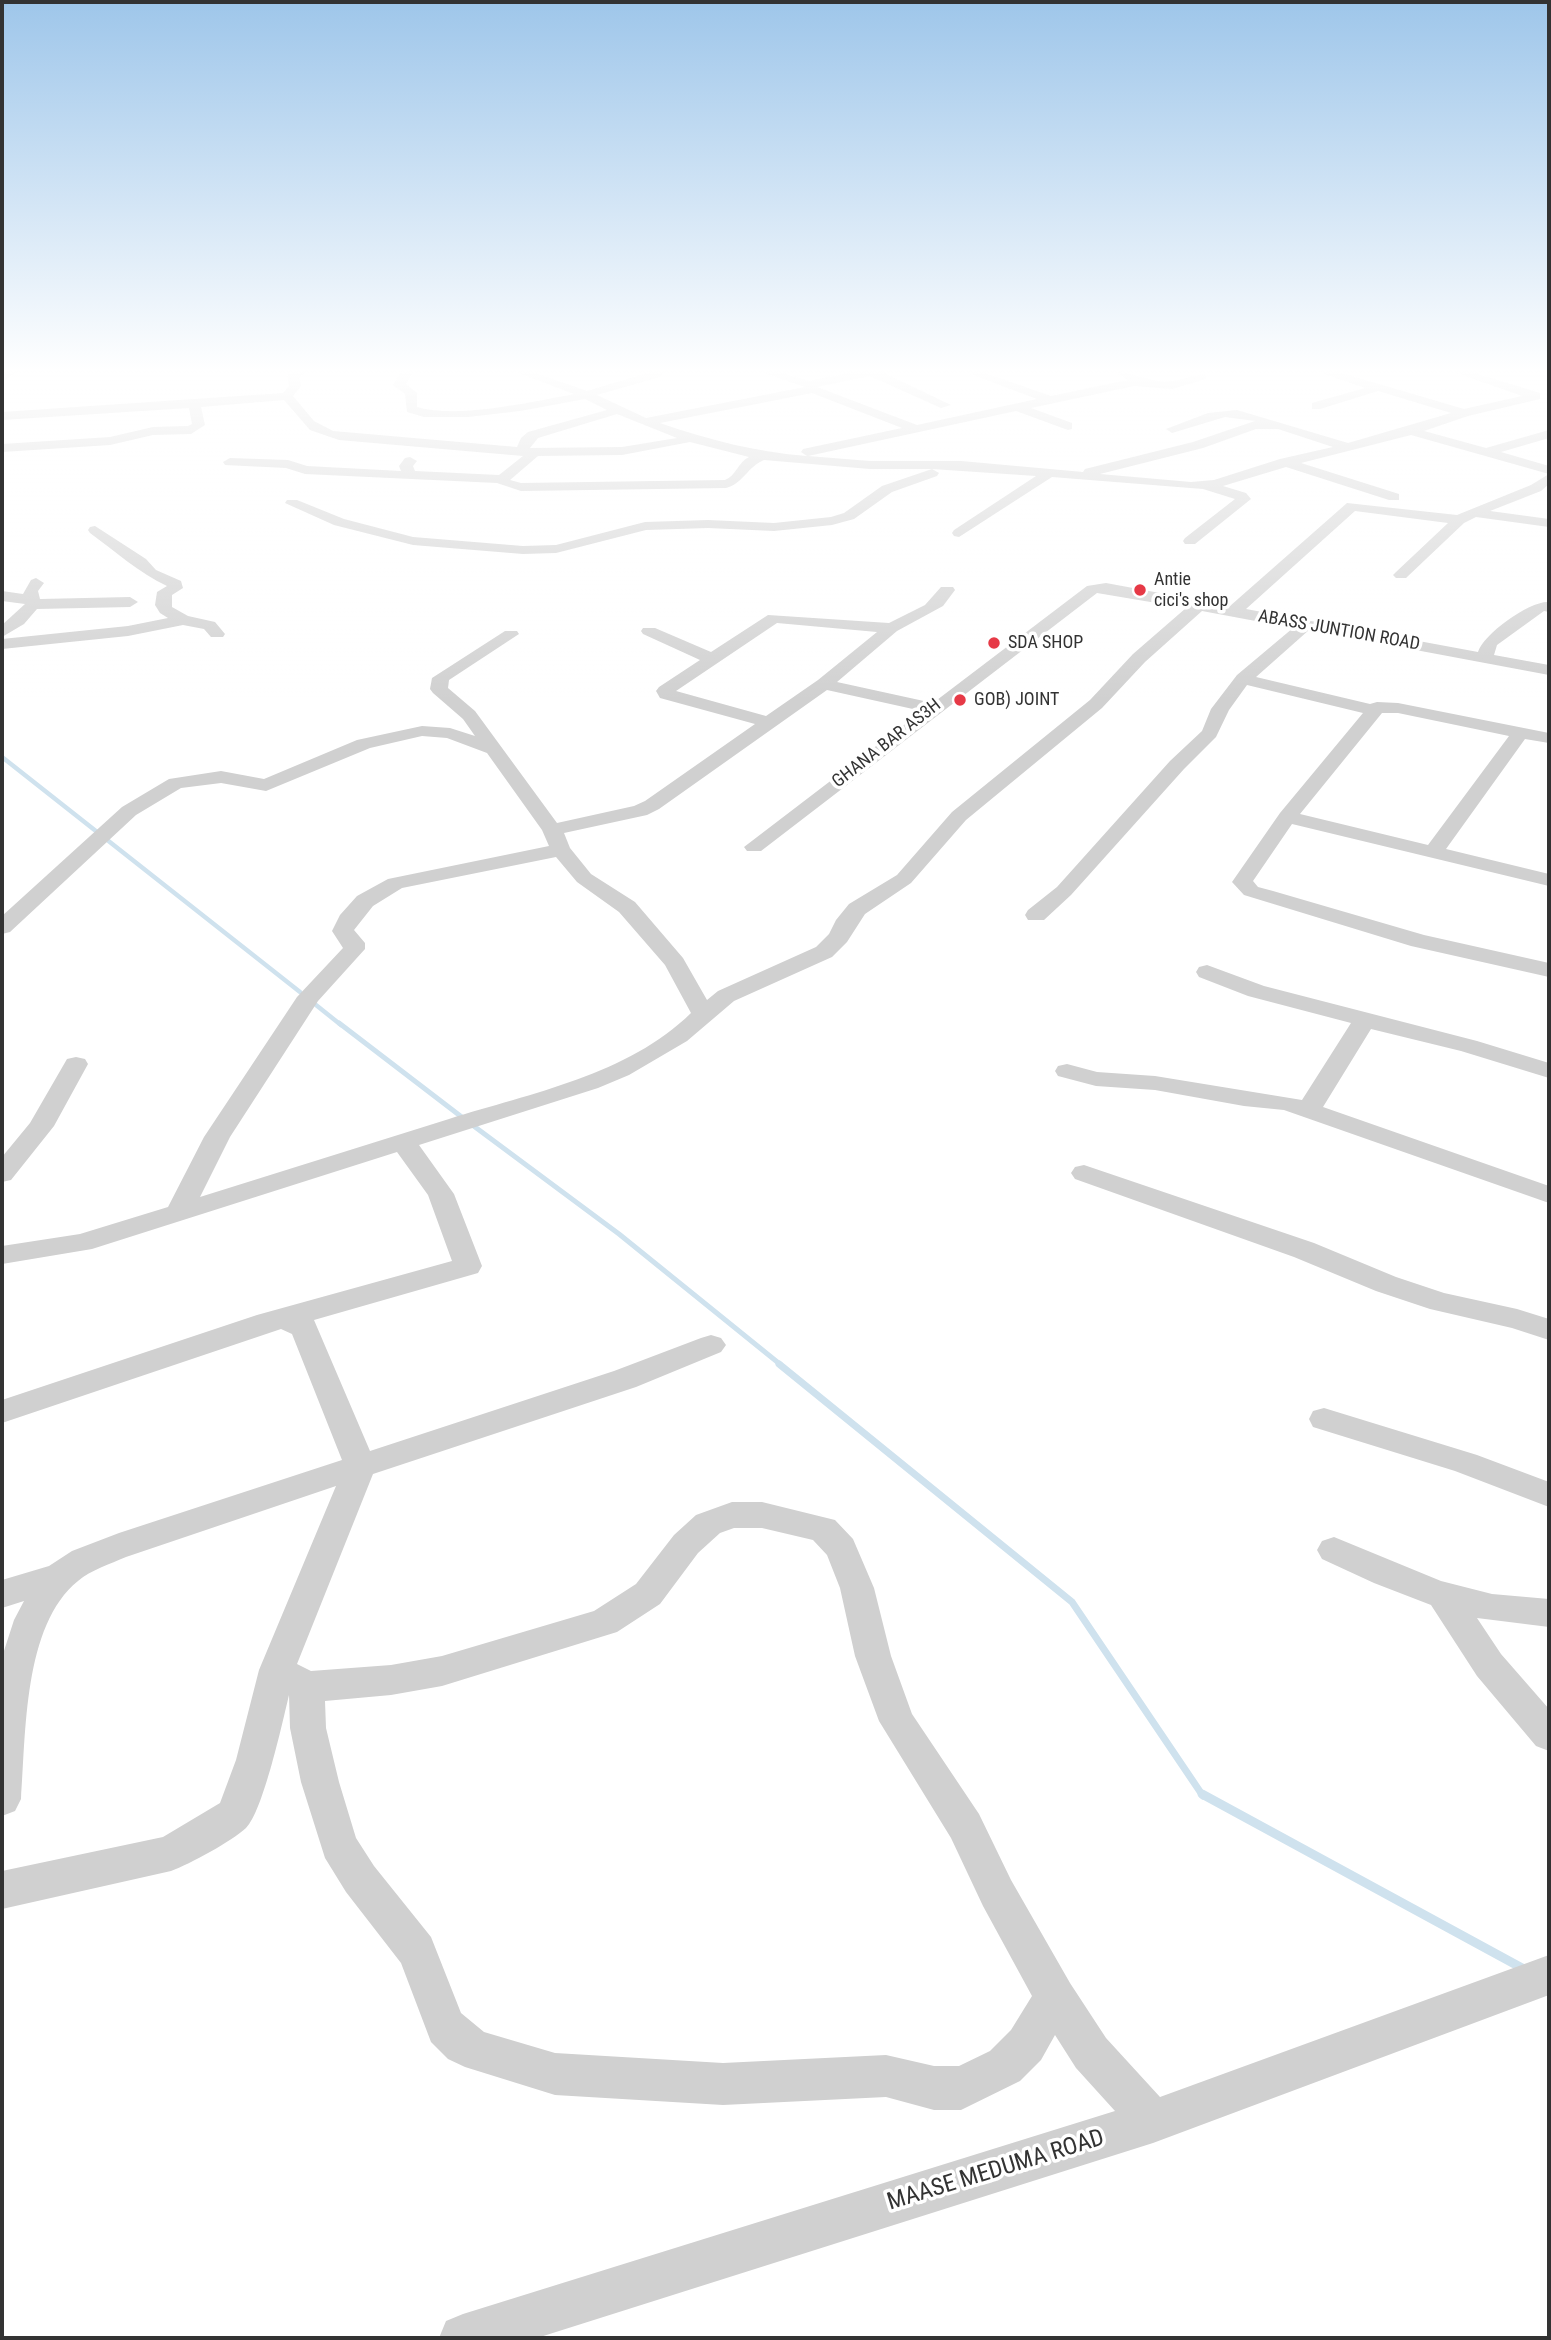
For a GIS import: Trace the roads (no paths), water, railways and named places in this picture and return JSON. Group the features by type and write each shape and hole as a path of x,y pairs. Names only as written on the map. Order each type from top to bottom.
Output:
{"street":[{"path":"505,481 522,486 726,484 734,481"},
{"path":"292,503 339,522 413,541 523,550 556,549 645,526 708,524 774,527 832,521 849,516 864,507 871,498 903,481"},
{"path":"959,533 1037,481"},
{"path":"1142,481 1206,486 1232,492 1244,499 1191,541"},
{"path":"1206,486 1222,481"},
{"path":"1343,481 1466,516"},
{"path":"1401,575 1466,516 1536,488 1545,481"},
{"path":"1233,612 1352,506 1549,523"},
{"path":"94,530 141,562 151,573 176,584 175,588 165,592 163,606 166,610 183,620 209,625 217,634"},
{"path":"33,602 30,591 36,583"},
{"name":"ABASS JUNTION ROAD","path":"1088,590 1106,588 1200,604 1549,670"},
{"path":"179,1212 217,1137 309,997 354,949 354,943 343,930 365,901 395,883 556,840 652,805 824,684 891,628 929,608 944,596 947,590"},
{"name":"GHANA BAR AS3H","path":"754,847 1088,590"},
{"path":"2,597 33,602 130,601"},
{"path":"2,632 18,621 33,602"},
{"path":"2,1255 82,1243 589,1083 622,1070 666,1045 726,996 824,952 839,937 847,920 858,909 904,879 959,816 1096,704 1139,658 1200,604"},
{"path":"1485,657 1489,643 1547,604"},
{"path":"770,723 666,694 665,691 710,658 774,618 891,628"},
{"path":"2,645 128,631 183,620"},
{"path":"1036,915 1064,891 1168,775 1210,733 1220,709 1243,678 1305,625"},
{"path":"649,631 710,658"},
{"path":"511,634 441,678 439,689 469,715 584,878 627,907 676,963 703,1014"},
{"path":"1243,678 1372,710"},
{"path":"824,684 933,708"},
{"path":"1549,738 1391,707 1377,707 1287,817 1242,882 1251,891 1419,941 1549,970"},
{"path":"2,927 129,811 176,783 221,777 266,785 364,744 422,731 450,733 490,748"},
{"path":"1433,852 1521,732"},
{"path":"1287,817 1549,880"},
{"path":"1207,972 1256,991 1469,1046 1549,1071"},
{"path":"1308,1110 1365,1020"},
{"path":"2,1174 41,1126 76,1064"},
{"path":"1067,1071 1096,1079 1155,1083 1287,1103 1549,1195"},
{"path":"2,1412 267,1322 468,1266 441,1194 403,1142"},
{"path":"1084,1173 1291,1245 1440,1302 1517,1319 1549,1330"},
{"path":"2,1890 171,1853 234,1815 255,1760 292,1679 360,1466 304,1326 283,1319"},
{"path":"2,1799 16,1660 38,1602 64,1571 106,1551 625,1379 711,1345"},
{"path":"1324,1419 1466,1463 1549,1494"},
{"path":"292,1679 391,1681 442,1671 605,1622 648,1594 686,1544 708,1524 732,1514 762,1515 822,1529 841,1548 857,1588 873,1656 897,1721 965,1826 997,1893 1055,1997 1091,2053 1153,2122"},
{"path":"1334,1550 1404,1583 1469,1604 1518,1612 1549,1613"},
{"path":"2,1594 60,1576"},
{"path":"1443,1596 1489,1665 1549,1735"},
{"path":"292,1679 339,1845 360,1879 417,1951 446,2027 463,2044 480,2052 555,2074 723,2084 886,2076 934,2088 961,2088 1005,2066 1026,2045 1055,1997"},
{"name":"MAASE MEDUMA ROAD","path":"463,2338 1153,2122 1536,1980"}],"waterway":[{"path":"2,757 300,992"},
{"path":"316,1005 341,1025"},
{"path":"339,1023 463,1118"},
{"path":"471,1124 619,1234 781,1365"},
{"path":"779,1364 1072,1602 1203,1796"},
{"path":"1202,1794 1522,1968"}],"place":[{"name":"Antie cici's shop","path":"1140,590"},
{"name":"SDA SHOP","path":"994,643"},
{"name":"GOB) JOINT","path":"960,700"}]}
